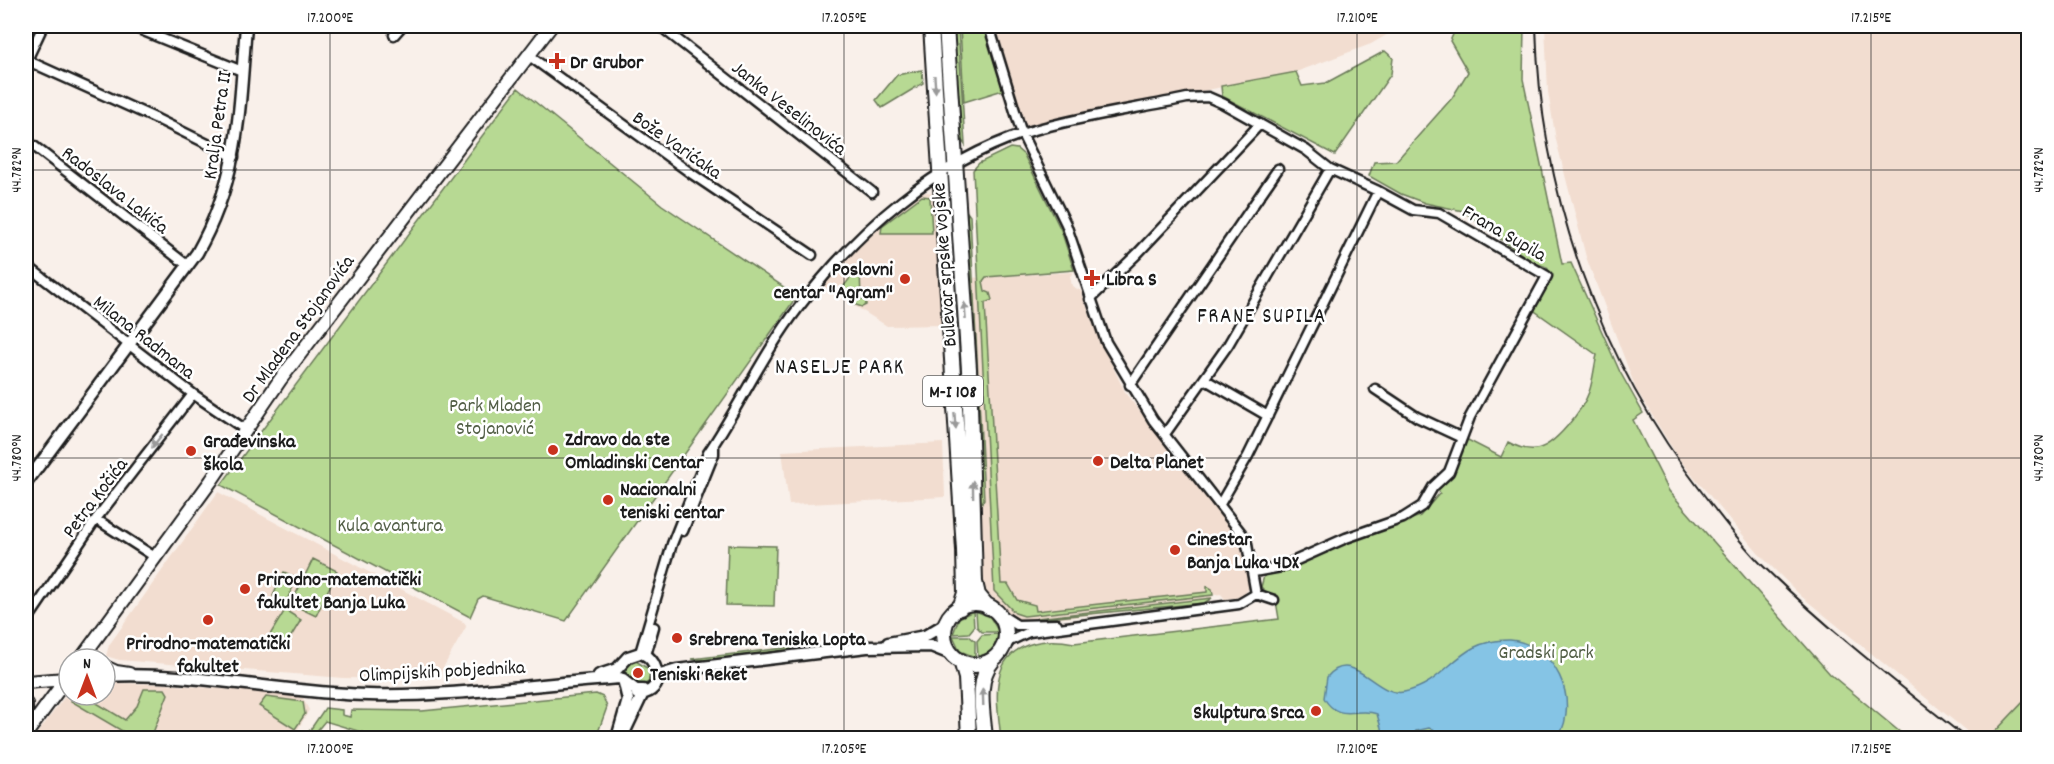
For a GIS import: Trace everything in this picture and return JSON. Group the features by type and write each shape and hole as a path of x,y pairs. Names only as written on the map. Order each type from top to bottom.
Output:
{"main road":[{"name":"Dr Mladena Stojanovića","path":"90,647 280,380 551,26"},
{"name":"Bulevar srpske vojske","path":"931,26 964,550 965,593 960,608"},
{"name":"Bulevar srpske vojske","path":"946,26 971,401 975,582 978,595 993,610 1006,632 996,656 986,667 982,681 985,738"},
{"path":"969,738 966,678 945,637 947,623 960,608 973,604 993,610"},
{"path":"94,642 95,647"},
{"path":"956,658 977,665 996,656"},
{"path":"117,672 129,674"},
{"path":"26,682 57,679"},
{"path":"26,733 57,692"},
{"path":"26,704 26,733"}],"street":[{"path":"43,26 26,61 157,119 234,157"},
{"path":"131,26 242,71"},
{"name":"Kralja Petra II","path":"26,483 197,253 216,218 234,157 246,26"},
{"path":"394,35 402,26"},
{"name":"Janka Veselinovića","path":"660,26 872,192"},
{"path":"989,26 1022,134 1066,224 1106,342 1130,385 1246,539 1254,572 1256,594"},
{"name":"Bože Varićaka","path":"528,55 673,161 812,255"},
{"name":"Frana Supila","path":"639,655 674,556 714,454 714,447 726,421 786,326 831,269 895,204 956,165 1022,134 1058,124 1187,98 1208,97 1306,150 1330,169 1413,210 1439,213 1546,276 1493,371 1460,437 1449,472 1432,487 1422,506 1413,513 1346,538 1281,567 1254,572"},
{"path":"1090,299 1137,254 1260,124"},
{"name":"Radoslava Lakića","path":"26,140 186,265"},
{"path":"1130,385 1278,169"},
{"path":"1165,434 1228,345 1330,169"},
{"path":"1220,504 1268,416 1378,191"},
{"name":"Milana Radmana","path":"26,265 193,394 246,430"},
{"path":"1204,379 1268,416"},
{"path":"1375,390 1417,417 1460,437"},
{"name":"Petra Kočića","path":"26,622 96,519 193,394"},
{"path":"96,519 155,557"},
{"path":"996,656 1010,641 1022,633 1075,624 1239,604 1256,594 1274,600"},
{"path":"993,610 1017,625 1075,624"},
{"path":"639,655 656,671 710,666 867,647 925,636 947,623"},
{"path":"867,647 931,646 956,658"},
{"path":"639,655 656,671"},
{"path":"618,738 625,698 622,677 628,657 639,655"},
{"path":"618,738 642,692 653,688 656,671"},
{"name":"Olimpijskih pobjednika","path":"117,675 129,674 370,695 456,692 567,682 608,673 622,677"},
{"path":"622,677 642,692"}],"shaded area":[{"path":"992,26 1402,26 1371,44 1296,72 1024,127"},
{"path":"1545,26 2028,26 2028,697 1989,738 1975,738 1801,596 1758,553 1679,459 1636,389 1586,257 1556,140 1548,92"},
{"path":"928,192 937,196 945,325 887,326 821,285 856,245 889,214 919,193"},
{"path":"1074,272 1070,276 1072,286 1081,291 1097,334 1126,394 1238,535 1248,566 1250,586 1243,597 1225,599 1221,594 1213,595 1209,602 1020,622 1009,615 987,592 983,580 969,278"},
{"path":"943,443 945,497 789,505 782,451"},
{"name":"Prirodno-matematički fakultet Banja Luka","path":"218,492 465,623 466,627 439,675 394,679 343,678 119,660 117,659 117,647 108,647"},
{"path":"117,683 164,684 288,695 303,698 309,710 293,738 34,738 57,707 117,707"}],"green space":[{"path":"953,26 958,26 965,145 959,136"},
{"path":"960,26 985,26 1003,90 964,102"},
{"name":"Gradski park","path":"1457,26 1524,26 1523,79 1562,264 1571,263 1620,372 1643,413 1633,420 1669,491 1830,674 1907,738 1001,738 997,700 999,678 1003,666 1018,650 1039,642 1074,643 1279,619 1275,595 1266,592 1261,587 1264,576 1286,570 1328,549 1420,516 1440,493 1436,487 1464,438 1501,457 1508,442 1528,449 1543,447 1559,435 1581,408 1590,388 1597,355 1532,309 1552,278 1547,267 1532,262 1463,211 1425,203 1401,194 1369,176 1374,162 1396,161 1452,98 1468,72 1450,41"},
{"path":"1385,51 1393,58 1391,74 1335,155 1222,96 1221,86 1296,72 1302,86 1326,83"},
{"path":"922,70 923,83 882,108 876,100 897,75"},
{"name":"Park Mladen Stojanović","path":"518,88 662,205 797,296 566,621 483,596 478,599 470,617 221,485"},
{"path":"1010,148 1017,149 1024,155 1061,230 1074,270 986,277 983,281 985,291 990,293 992,300 985,303 1001,584 1008,584 1017,600 1035,605 1036,611 1207,592 1207,586 1212,589 1213,595 1024,616 1015,613 994,591 973,170 979,163"},
{"path":"922,196 930,197 932,233 881,233 882,226"},
{"path":"967,212 970,216 984,499 980,506"},
{"path":"949,213 952,213 958,336 964,378 966,499"},
{"path":"857,269 860,269 861,299 866,300 866,305 862,307 853,304 854,301 840,291"},
{"path":"728,545 776,546 774,606 726,605"},
{"path":"313,559 337,571 316,616 291,604"},
{"path":"284,572 297,578 286,602 273,596"},
{"path":"1212,598 1204,603 1036,619 1037,618"},
{"path":"285,610 301,620 284,648 268,638"},
{"path":"973,611 974,627 969,633 953,634 959,618"},
{"path":"976,611 990,617 999,632 982,632 977,627"},
{"path":"999,634 992,651 978,657 977,641 982,635"},
{"path":"953,636 969,636 975,641 975,657 960,651"},
{"path":"793,647 791,651 710,661 692,659"},
{"path":"636,661 653,672 651,680 645,684 637,684 625,674 627,666"},
{"path":"144,689 165,689 168,694 151,738 134,738 81,707 103,707 125,720 137,706"},
{"path":"596,694 603,697 607,707 596,738 381,738 325,721 311,738 306,736 325,708 342,710 342,715 350,717 351,710 422,711"},
{"path":"266,697 303,702 305,714 295,729 259,706"},
{"path":"2028,697 2028,726 2019,738 1989,738"}],"water":[{"path":"1510,640 1526,644 1540,652 1551,662 1560,676 1567,707 1558,738 1450,738 1429,728 1416,731 1409,738 1384,738 1377,714 1342,712 1330,706 1324,698 1327,677 1337,669 1346,667 1355,670 1384,688 1394,692 1404,692 1433,680 1464,653 1476,646"}],"railway":[{"path":"1536,26 1540,89 1549,152 1563,214 1582,274 1606,333 1634,389 1667,443 1704,495 1762,565 1836,632 1966,738"}],"place":[{"name":"Dr Grubor","path":"557,61"},
{"name":"Libra S","path":"1092,278"},
{"name":"Poslovni centar \"Agram\"","path":"905,279"},
{"name":"Zdravo da ste Omladinski Centar","path":"553,450"},
{"name":"Građevinska škola","path":"191,451"},
{"name":"Delta Planet","path":"1098,461"},
{"name":"Nacionalni teniski centar","path":"608,500"},
{"name":"CineStar Banja Luka 4DX","path":"1175,550"},
{"name":"Prirodno-matematički fakultet Banja Luka","path":"245,589"},
{"name":"Prirodno-matematički fakultet","path":"208,620"},
{"name":"Srebrena Teniska Lopta","path":"677,638"},
{"name":"Teniski Reket","path":"638,673"},
{"name":"Skulptura Srca","path":"1316,711"}],"district":[{"name":"FRANE SUPILA","path":"1262,315"},
{"name":"NASELJE PARK","path":"840,366"}],"park label":[{"name":"Kula avantura","path":"390,524"}]}
